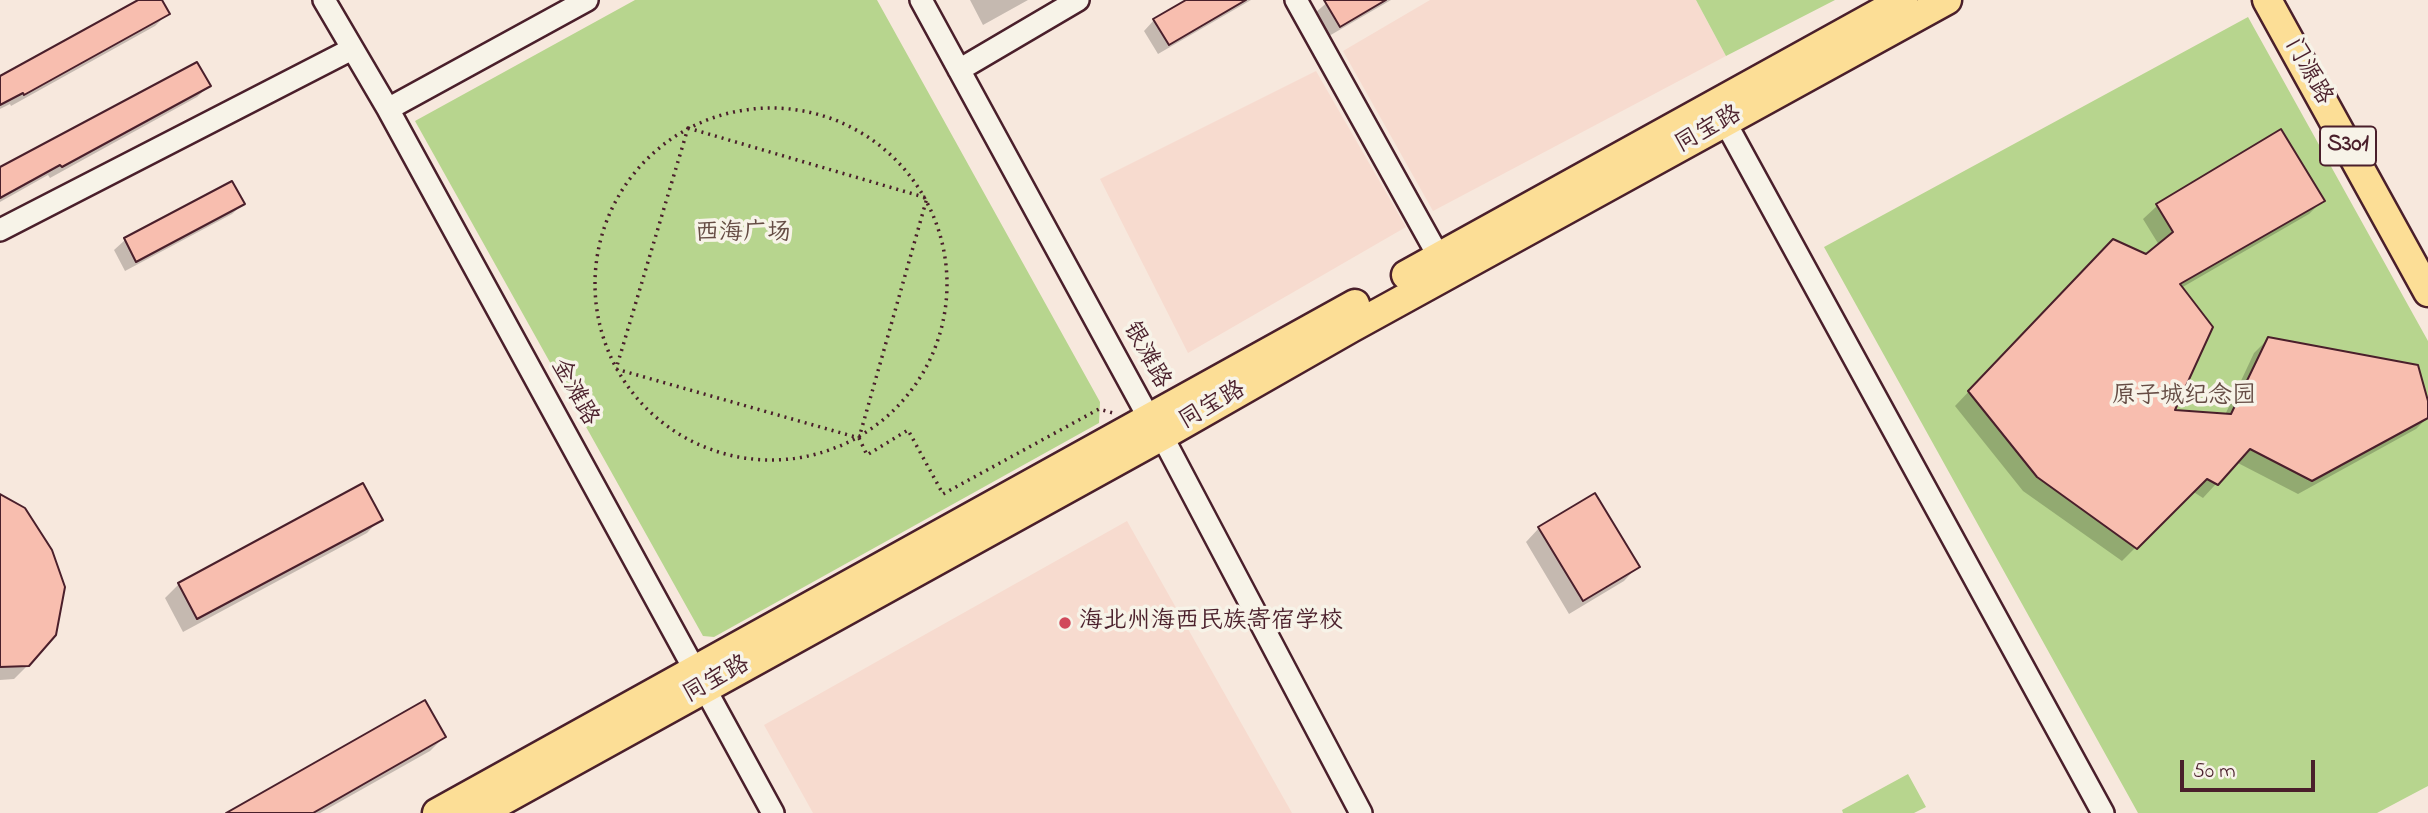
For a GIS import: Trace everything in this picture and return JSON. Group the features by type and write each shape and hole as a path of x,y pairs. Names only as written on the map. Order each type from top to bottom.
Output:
{"main road":[{"name":"同宝路","path":"1156,427 1351,328 1721,113 1903,0"},
{"name":"同宝路","path":"437,813 698,680 1156,427 1440,257 1947,0"},
{"name":"门源路","path":"2267,0 2428,292"},
{"name":"同宝路","path":"480,813 698,680"}],"street":[{"name":"金滩路","path":"324,0 388,109 773,813"},
{"path":"388,109 587,0"},
{"name":"银滩路","path":"921,0 1156,427 1361,813"},
{"path":"959,70 1078,0"},
{"path":"1296,0 1440,257"},
{"path":"0,230 352,49"},
{"path":"1721,113 2103,813"}],"path":[{"path":"795,108 848,123 893,155 927,198 946,250 948,305 933,358 902,403 859,438 806,457 750,460 718,451 696,444 650,413 615,369 597,316 596,261 611,207 643,162 688,128 740,109 795,108"},
{"path":"688,128 927,198"},
{"path":"615,369 688,128"},
{"path":"927,198 859,438 867,455 908,430 943,494 1100,409 1113,413"},
{"path":"615,369 859,438"}],"shaded area":[{"path":"1430,0 1696,0 1726,56 1433,211 1343,51"},
{"path":"1316,71 1406,227 1188,353 1100,179"},
{"name":"海北州海西民族寄宿学校","path":"1127,521 1292,813 813,813 764,725"}],"green space":[{"name":"西海广场","path":"635,0 877,0 1100,402 1099,423 714,637 703,636 415,121"},
{"path":"1696,0 1835,0 1726,56"},
{"name":"原子城纪念园","path":"2248,17 2428,341 2428,786 2377,813 2138,813 1824,247"},
{"path":"1908,774 1926,807 1914,813 1843,813 1842,810"}],"building":[{"path":"138,0 162,0 170,14 24,95 23,93 0,105 0,76"},
{"path":"1186,0 1246,0 1169,45 1153,19"},
{"path":"1324,0 1386,0 1340,27"},
{"path":"197,62 211,86 0,198 0,167"},
{"path":"2281,129 2325,201 2180,284 2213,327 2175,410 2231,414 2268,337 2418,365 2428,401 2428,418 2312,481 2250,449 2218,485 2207,479 2137,549 2037,477 1968,391 2113,239 2146,254 2173,232 2156,204"},
{"path":"232,181 245,204 136,262 124,238"},
{"path":"363,483 383,520 197,619 178,583"},
{"path":"1595,493 1640,567 1583,601 1538,527"},
{"path":"0,494 25,508 52,550 65,587 56,635 29,666 0,667"},
{"path":"425,700 446,737 313,813 226,813"}],"place":[{"name":"海北州海西民族寄宿学校","path":"1065,623"}]}
